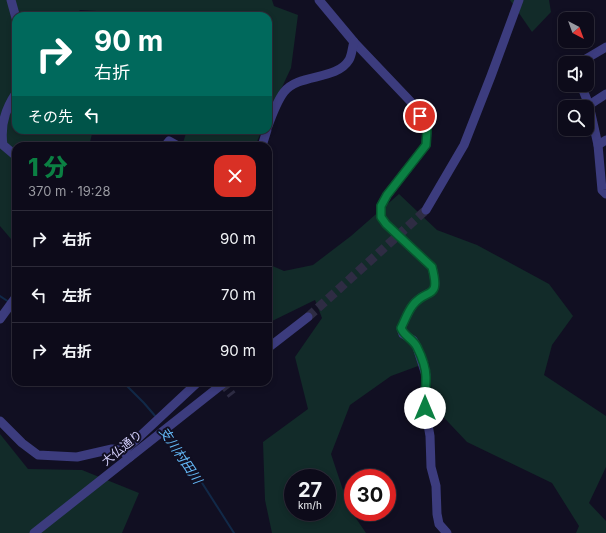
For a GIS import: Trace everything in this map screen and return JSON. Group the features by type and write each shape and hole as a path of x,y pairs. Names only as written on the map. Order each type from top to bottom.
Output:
{"street":[{"path":"11,0 14,12"},
{"path":"319,0 354,42 412,103 427,130 426,145 387,195 381,206 381,217 386,224 432,267 434,276 435,285 432,292 414,304 401,328 403,334 412,340 417,347 426,375 425,408 430,436 431,468 436,486 437,514 439,524 447,533"},
{"path":"426,210 464,145 519,0"},
{"path":"272,115 284,92 297,82 336,71 344,67 350,59 354,42"},
{"path":"591,56 606,47"},
{"path":"594,102 606,94"},
{"path":"12,99 2,121 1,133 3,145 12,153"},
{"path":"594,127 605,191"},
{"path":"598,145 606,140"},
{"path":"0,319 12,302"},
{"path":"272,345 308,317"},
{"path":"0,421 22,443 38,455 78,457 112,449 121,450 126,454 150,426 194,386"},
{"name":"大仏通り","path":"34,533 126,454 156,436 220,386"}],"green space":[{"path":"0,0 272,0 274,6 298,15 291,68 272,108 272,12 98,12 80,10 78,12 12,12 12,134 92,134 90,142 12,142 12,240 0,226"},
{"path":"510,0 549,0 551,12 532,32"},
{"path":"186,134 260,134 257,142 183,142"},
{"path":"399,194 437,230 477,245 549,284 573,316 552,345 544,375 606,416 606,467 589,503 606,521 606,533 576,533 579,526 552,483 467,442 433,406 429,362 391,376 350,405 331,454 336,469 344,493 344,521 358,521 366,533 272,533 265,500 263,442 308,409 295,357 322,318 315,300 272,321 272,266 284,271 313,265 351,236"},
{"path":"0,434 28,469 82,470 139,493 122,533 0,533"}],"waterway":[{"name":"支川村田川","path":"0,296 9,302"},
{"name":"支川村田川","path":"127,386 156,417"},
{"name":"支川村田川","path":"167,432 197,475 234,533"}],"tunnel":[{"path":"308,317 426,210"},
{"path":"225,386 232,395"}],"route":[{"path":"420,116 427,130 426,145 387,195 381,206 381,217 386,224 432,267 435,285 432,292 414,304 401,328 403,334 412,340 417,347 421,357 426,375 425,408"}]}
